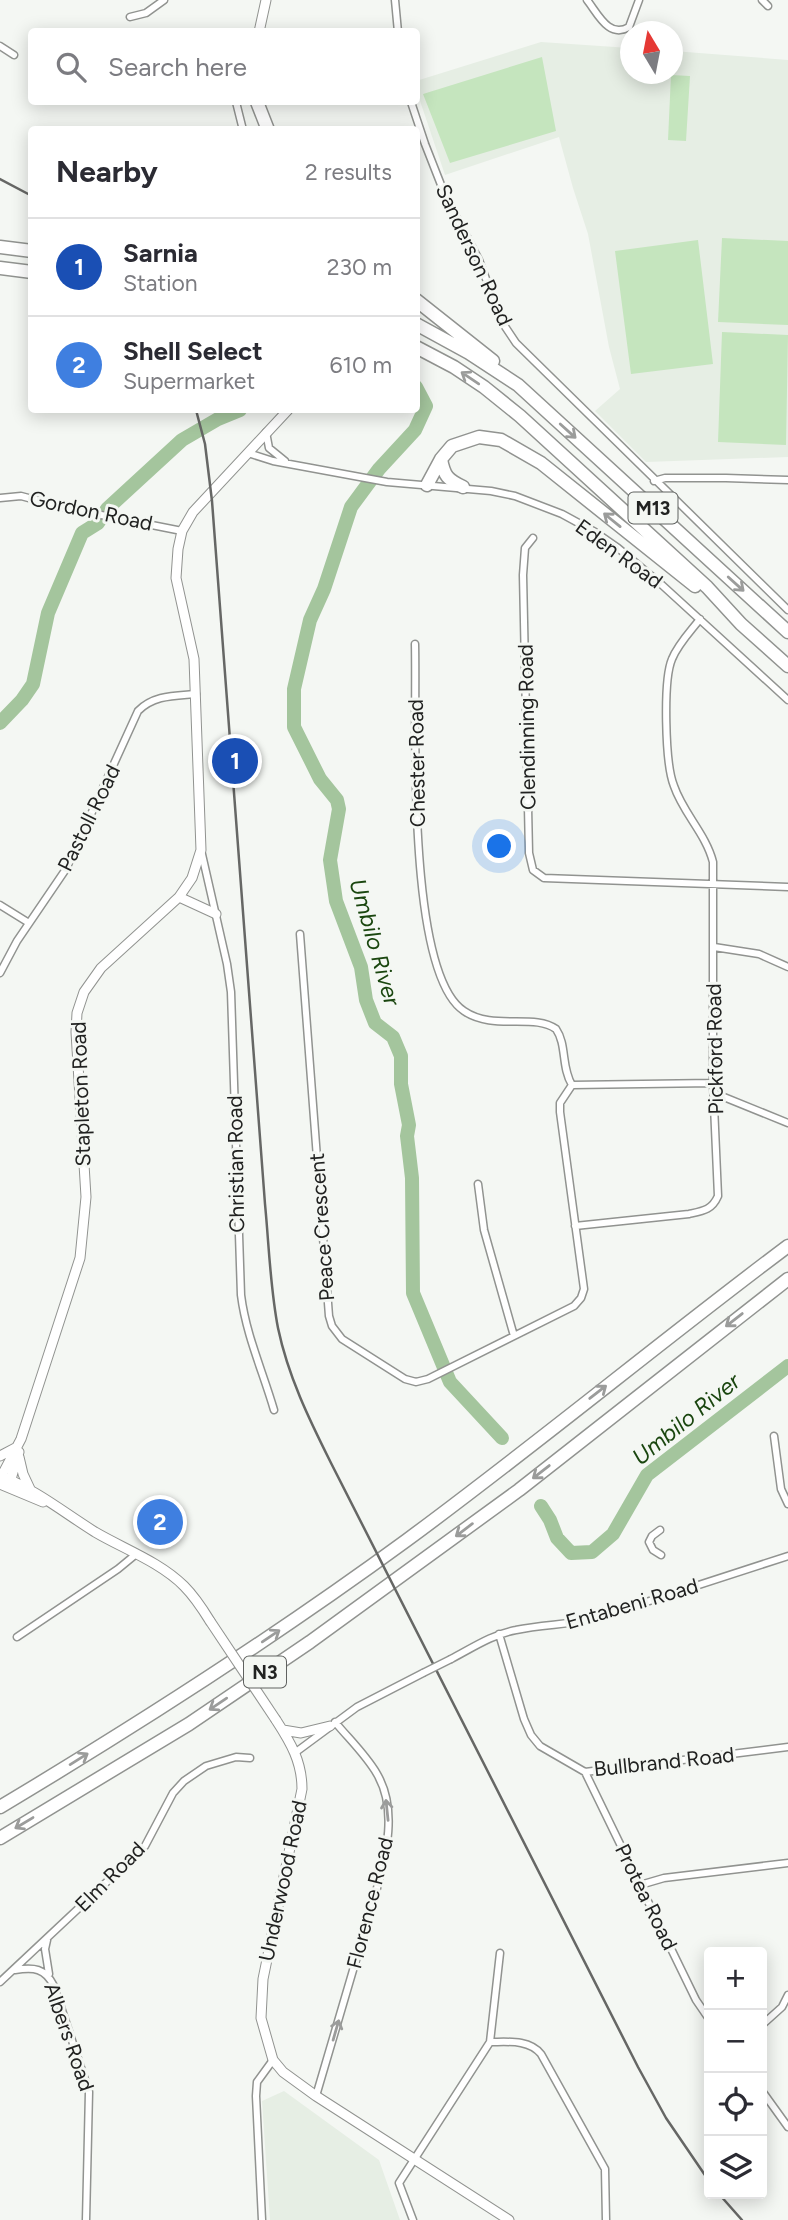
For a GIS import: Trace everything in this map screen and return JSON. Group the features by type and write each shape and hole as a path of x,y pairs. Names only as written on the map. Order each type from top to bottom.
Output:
{"highway":[{"path":"258,105 266,126"},
{"path":"0,247 28,250"},
{"path":"0,268 28,272"},
{"path":"420,303 484,353 518,385"},
{"name":"M13","path":"420,326 469,353 518,385 788,632"},
{"name":"M13","path":"420,348 474,380 520,416 707,587 741,624 788,666"},
{"path":"427,485 441,459 452,446 479,437 501,440 541,463 741,624"},
{"path":"441,459 448,480 463,487"},
{"name":"N3","path":"0,1807 174,1700 309,1611 408,1540 788,1246"},
{"name":"N3","path":"0,1838 189,1724 310,1642 519,1490 788,1279"}],"main road":[{"path":"259,28 266,0"},
{"path":"257,105 260,126"},
{"name":"Stapleton Road","path":"4,1480 19,1446 82,1246 86,1197 76,1032 81,1000 90,981 101,968 179,897 192,878 201,850 194,659 176,578 182,531 207,495 285,413"},
{"path":"179,897 216,914"},
{"path":"0,1456 19,1446 23,1474 30,1489"},
{"name":"Underwood Road","path":"4,1480 30,1489 183,1584 210,1620 296,1752 302,1789 266,1958 261,2001 262,2030 272,2060"},
{"name":"Underwood Road","path":"4,1480 68,1514"},
{"path":"283,1730 301,1733 332,1724"},
{"path":"272,2060 283,2072 316,2096 509,2220"}],"street":[{"path":"130,17 146,13 164,0"},
{"path":"395,0 398,28"},
{"path":"587,0 610,30 620,31 629,27 639,0"},
{"path":"0,46 14,55"},
{"path":"237,105 242,126"},
{"name":"Sanderson Road","path":"412,105 419,126"},
{"name":"Sanderson Road","path":"420,129 445,195 479,260 502,322 516,343 788,610"},
{"path":"266,432 272,452 290,464"},
{"name":"Eden Road","path":"248,453 273,461 387,482 463,487 514,496 578,522 618,548 788,700"},
{"path":"654,481 665,478 788,481"},
{"name":"Gordon Road","path":"0,498 21,496 89,513 182,531"},
{"name":"Clendinning Road","path":"533,538 525,548 523,576 529,853 533,870 544,878 788,887"},
{"name":"Pickford Road","path":"575,1226 707,1210 714,1205 719,1187 713,1083 714,884 711,856 674,787 669,764 668,674 674,654 700,619"},
{"name":"Chester Road","path":"415,644 420,881 426,923 439,974 453,1002 481,1020 540,1023 556,1028 561,1041 564,1066 572,1085"},
{"name":"Pastoll Road","path":"0,973 74,855 138,712 146,703 155,699 195,694"},
{"name":"Christian Road","path":"201,850 228,964 233,1013 241,1295 246,1326 274,1410"},
{"path":"0,905 29,923"},
{"name":"Peace Crescent","path":"300,934 329,1316 332,1326 342,1339 410,1381 428,1379 461,1363 574,1306 581,1298 584,1289 575,1226"},
{"path":"714,947 759,954 788,967"},
{"path":"575,1226 560,1112 560,1103 572,1085 713,1083"},
{"path":"714,1093 788,1123"},
{"path":"478,1184 484,1230 514,1336"},
{"path":"774,1437 781,1489 788,1504"},
{"path":"660,1530 649,1542 653,1550 661,1555"},
{"path":"16,1637 135,1555"},
{"name":"Entabeni Road","path":"296,1752 332,1724 381,1694 499,1634 574,1624 597,1618 788,1556"},
{"name":"Bullbrand Road","path":"499,1634 531,1735 540,1746 585,1772 788,1747"},
{"name":"Florence Road","path":"316,2096 376,1892 388,1836 387,1803 382,1785 367,1760 332,1724"},
{"name":"Elm Road","path":"0,1982 145,1846 173,1793 184,1781 206,1766 236,1758 250,1758"},
{"name":"Protea Road","path":"585,1772 704,2012"},
{"path":"640,1885 664,1878 788,1863"},
{"path":"47,1940 45,1949 49,1976"},
{"path":"413,2220 399,2183 490,2042 500,1953"},
{"name":"Albers Road","path":"13,1971 34,1968 49,1976 89,2092 86,2220"},
{"path":"767,2020 782,2007 788,1995"},
{"path":"490,2042 530,2045 541,2054 606,2169 606,2220"},
{"path":"262,2220 256,2096 257,2082 272,2060"},
{"path":"767,2098 788,2127"}],"shaded area":[{"path":"541,42 620,47 620,84 683,84 683,52 788,60 788,457 646,462 595,411 620,389 609,347 588,234 559,137 445,175 420,101 420,80"},
{"path":"284,2091 379,2160 400,2220 270,2220 262,2101"}],"green space":[{"path":"542,57 556,131 450,163 423,94"},
{"path":"683,76 690,76 686,141 668,140 671,84 683,84"},
{"path":"722,238 788,241 788,325 718,322"},
{"path":"698,240 713,364 631,374 615,251"},
{"path":"722,332 788,335 786,445 718,442"}],"waterway":[{"name":"Umbilo River","path":"420,395 426,406 415,430 379,469 351,507 324,589 310,620 294,689 294,727 320,779 337,800 339,809 330,860 336,901 361,967 366,1000 375,1023 393,1037 401,1056 401,1084 409,1125 407,1136 412,1178 413,1293 450,1382 502,1438"},
{"name":"Umbilo River","path":"0,723 33,684 48,613 82,533 98,523 107,509 182,440 233,413"},
{"name":"Umbilo River","path":"541,1506 557,1538 571,1553 592,1552 613,1534 647,1475 788,1366"}],"railway":[{"path":"0,179 28,194"},
{"path":"197,413 205,444 212,501 270,1266 282,1346 300,1397 323,1447 638,2067 666,2118 704,2174"},
{"path":"723,2199 742,2220"}],"place":[{"name":"Sarnia","path":"235,761"},
{"name":"Shell Select","path":"160,1522"}]}
